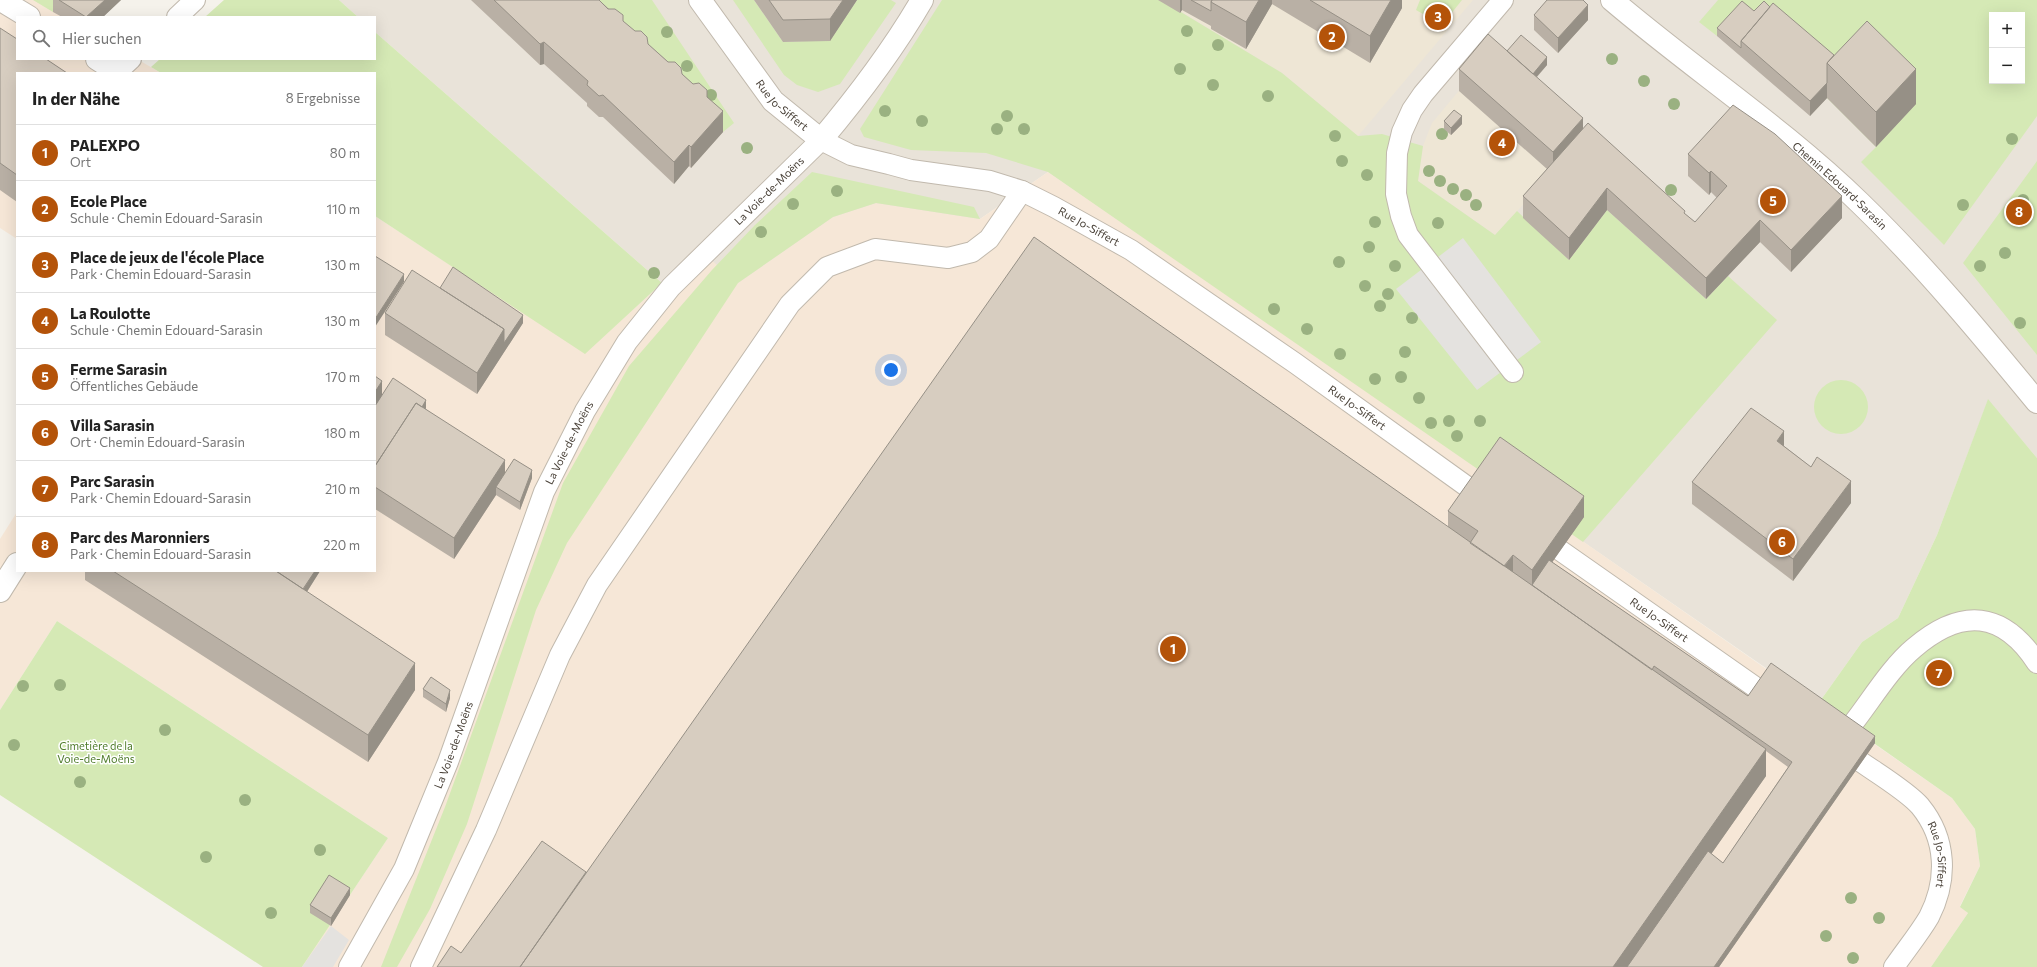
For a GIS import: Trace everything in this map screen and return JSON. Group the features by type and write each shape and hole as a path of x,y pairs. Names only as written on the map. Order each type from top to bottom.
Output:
{"street":[{"path":"1,0 26,16"},
{"name":"Rue Jo-Siffert","path":"700,0 773,101 821,140"},
{"name":"La Voie-de-Moëns","path":"821,140 860,93 905,29 922,0"},
{"name":"Chemin Edouard-Sarasin","path":"1612,0 1647,30 1804,153 1860,203 1932,279 2037,402"},
{"path":"100,60 123,68"},
{"path":"0,591 16,566"}],"lane":[{"path":"178,16 195,0"},
{"path":"1503,0 1423,94 1412,110 1402,132 1395,174 1396,194 1408,235 1514,372"},
{"name":"Rue Jo-Siffert","path":"821,140 850,155 910,170 990,181 1022,191 1054,206 1131,250 1295,364 1476,493"},
{"name":"La Voie-de-Moëns","path":"349,967 404,869 448,762 544,492 585,411 627,342 671,288 821,140"},
{"path":"421,967 486,830 560,655 597,585 790,304 827,267 875,249 948,258 972,252 989,239 1022,191"},
{"name":"Rue Jo-Siffert","path":"1561,551 1758,689"},
{"path":"1851,726 1913,649 1930,636 1960,623 1986,621 2006,629 2023,644 2037,663"},
{"name":"Rue Jo-Siffert","path":"1861,762 1919,805 1931,823 1942,852 1940,889 1928,917 1894,967"}],"shaded area":[{"path":"0,0 35,0 62,16 16,16 16,60 139,60 159,72 16,72 16,238 0,228"},
{"path":"339,0 2037,0 2037,458 1988,400 1937,535 1898,618 1862,642 1818,704 1048,172 980,219 738,283 662,283 376,33 376,16 357,16"},
{"path":"1161,0 1473,0 1358,136 1282,73"},
{"path":"1488,56 1583,140 1495,235 1418,181 1423,146 1432,123"},
{"path":"1048,172 1322,360 1952,798 1975,829 1980,866 1960,906 1968,913 1931,967 302,967 388,838 57,621 0,710 0,539 16,514 16,572 376,572 376,217 585,353 662,283 696,247 738,283 833,217 876,203 980,219"},
{"path":"1463,238 1541,342 1477,390 1396,289"},
{"path":"331,926 349,940 333,967 302,967"}],"green space":[{"path":"33,0 66,0 53,12"},
{"path":"224,0 339,0 357,16 206,16"},
{"path":"574,0 652,0 734,123 723,132"},
{"path":"733,0 754,0 783,42 830,40 857,0 891,0 896,3 840,84 818,92 797,85 784,75"},
{"path":"942,0 1161,0 1282,73 1358,136 1382,134 1423,146 1418,181 1495,235 1517,211 1569,260 1607,210 1706,299 1728,276 1777,320 1583,542 1048,172 986,153 911,150 864,137 860,129"},
{"path":"1420,0 1462,0 1442,25 1416,10"},
{"path":"1718,0 2037,0 2037,116 1944,245 1861,162 1876,147 1827,98 1844,80 1754,19 1742,9 1717,36 1699,22"},
{"path":"376,33 662,283 585,354 376,217 376,72 159,72 151,67 159,60 376,60"},
{"path":"2037,161 2037,355 1963,263"},
{"path":"812,172 974,207 980,219 876,203 833,217 738,283 567,543 536,610 467,824 430,909 397,967 381,967 445,807 563,483 629,366 712,270 755,225"},
{"path":"1841,380 1851,382 1860,388 1866,397 1868,407 1866,417 1860,426 1851,432 1841,434 1831,432 1822,426 1816,417 1814,407 1816,397 1822,388 1831,382"},
{"path":"1988,399 2037,458 2037,967 1931,967 1968,913 1960,907 1980,866 1975,829 1952,798 1818,704 1862,642 1898,618 1937,535"},
{"name":"Cimetière de la Voie-de-Moëns","path":"57,621 388,838 302,967 263,967 0,795 0,710"}],"building":[{"path":"59,0 105,0 87,16 84,16"},
{"path":"494,0 599,0 608,9 615,9 623,15 623,21 635,31 641,31 647,37 648,44 668,62 675,62 681,68 682,74 693,84 699,83 707,90 707,97 723,111 691,147 689,145 674,162 603,95 599,96 587,85 588,81 544,42 540,44"},
{"path":"769,0 843,0 830,19 783,20"},
{"path":"1191,0 1212,0 1211,11"},
{"path":"1212,0 1259,0 1246,22 1211,2"},
{"path":"1310,0 1391,0 1370,36"},
{"path":"1547,0 1583,0 1588,5 1558,38 1534,15"},
{"path":"1742,1 1754,11 1764,1 1770,7 1741,41 1741,48 1717,28"},
{"path":"1773,3 1834,55 1827,63 1827,83 1810,101 1741,41"},
{"path":"1867,21 1916,69 1876,112 1827,63"},
{"path":"0,28 16,38 16,60 48,60 66,72 16,72 16,174 0,163"},
{"path":"1488,34 1583,118 1553,152 1459,69"},
{"path":"1521,35 1547,57 1533,74 1507,51"},
{"path":"1733,105 1775,134 1842,196 1791,250 1760,220 1706,278 1607,188 1569,238 1523,196 1588,123 1685,211 1684,213 1695,222 1727,186 1711,171 1709,173 1688,154"},
{"path":"1454,110 1462,116 1451,128 1444,121"},
{"path":"1034,237 1766,749 1613,967 520,967"},
{"path":"376,257 404,274 376,317"},
{"path":"453,267 523,315 504,343 504,329 440,288"},
{"path":"412,270 504,329 477,373 385,313"},
{"path":"376,377 382,381 376,390"},
{"path":"393,378 426,400 422,407 416,403 376,464 376,404"},
{"path":"416,403 505,460 454,538 376,488 376,464"},
{"path":"1751,408 1784,431 1777,441 1811,467 1817,457 1851,481 1793,559 1692,482"},
{"path":"1500,437 1584,496 1532,570 1513,555 1504,566 1470,543 1478,531 1448,511"},
{"path":"514,459 532,470 520,502 496,487"},
{"path":"1549,560 1748,696 1771,663 1875,736 1714,967 1627,967 1708,851 1723,863 1792,762 1654,666 1652,670 1532,585"},
{"path":"115,572 278,572 415,663 368,735"},
{"path":"278,572 314,572 303,589"},
{"path":"431,677 450,690 446,704 423,689"},
{"path":"542,841 586,872 520,967 437,967 451,946 461,953"},
{"path":"329,875 350,888 331,918 310,905"}],"place":[{"name":"Place de jeux de l'école Place","path":"1438,17"},
{"name":"Ecole Place","path":"1332,37"},
{"name":"La Roulotte","path":"1502,143"},
{"name":"Ferme Sarasin","path":"1773,201"},
{"name":"Parc des Maronniers","path":"2019,212"},
{"name":"Villa Sarasin","path":"1782,542"},
{"name":"PALEXPO","path":"1173,649"},
{"name":"Parc Sarasin","path":"1939,673"}]}
